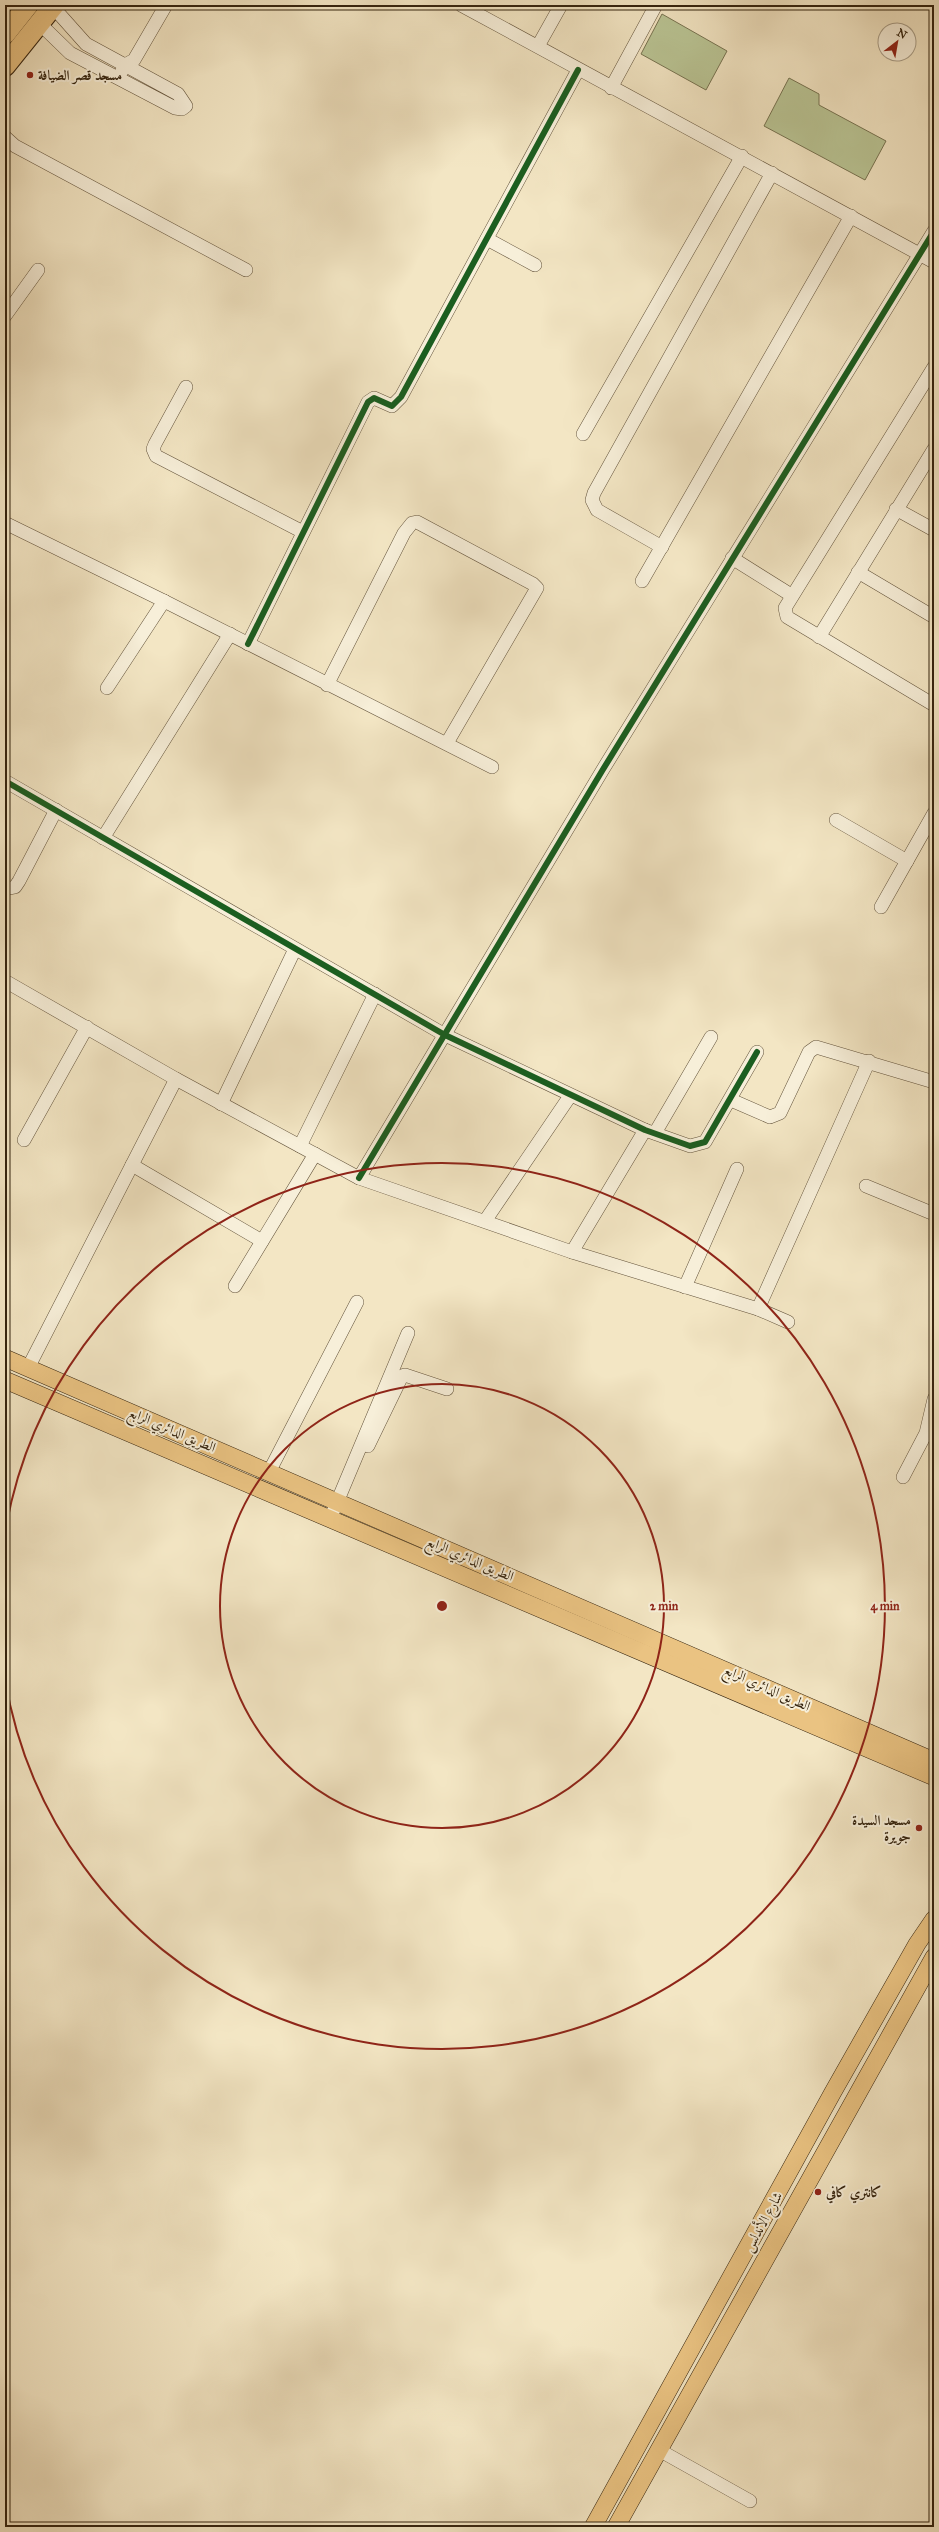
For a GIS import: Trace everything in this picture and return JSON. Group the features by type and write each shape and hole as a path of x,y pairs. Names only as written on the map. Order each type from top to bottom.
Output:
{"highway":[{"path":"5,34 28,5"},
{"path":"5,66 54,6"}],"main road":[{"name":"الطريق الدائري الرابع","path":"5,1358 934,1761"},
{"name":"الطريق الدائري الرابع","path":"5,1380 934,1777"},
{"path":"75,1410 86,1404 85,1393"},
{"path":"915,1769 934,1783"},
{"name":"شارع الأندلس","path":"593,2527 916,1944 934,1919"},
{"name":"شارع الأندلس","path":"616,2527 934,1957"},
{"path":"875,2018 894,2029"}],"street":[{"path":"118,78 132,66 166,5"},
{"path":"462,5 611,88 742,156 934,262"},
{"path":"538,46 561,5"},
{"path":"611,88 656,5"},
{"path":"39,23 70,54 175,108 182,109 186,106 178,94 132,66 86,44 54,6"},
{"path":"78,58 86,44"},
{"path":"130,85 132,66"},
{"path":"248,644 368,402 373,398 392,406 397,402 578,70"},
{"path":"5,137 15,146 246,270"},
{"path":"583,434 742,156"},
{"path":"662,546 604,516 595,507 592,500 594,493 772,173"},
{"path":"642,581 851,216"},
{"path":"359,1178 602,771 934,231"},
{"path":"486,239 535,265"},
{"path":"5,316 38,270"},
{"path":"934,367 791,595 785,608 787,617 934,705"},
{"path":"186,387 155,444 153,449 156,456 303,532"},
{"path":"819,637 934,449"},
{"path":"896,509 934,530"},
{"path":"328,685 404,532 412,523 417,522 533,584 537,588 447,743"},
{"path":"5,523 230,634 492,767"},
{"path":"732,558 791,595"},
{"path":"858,572 934,617"},
{"path":"107,688 164,601"},
{"path":"103,838 230,634"},
{"path":"5,780 445,1035 570,1096 650,1132 690,1146 705,1142 757,1052"},
{"path":"5,889 15,887 19,881 56,810"},
{"path":"881,907 934,813"},
{"path":"836,820 907,861"},
{"path":"221,1104 295,949"},
{"path":"5,981 176,1079 359,1178 572,1252 758,1309 788,1322"},
{"path":"300,1146 375,994"},
{"path":"24,1140 87,1027"},
{"path":"572,1252 711,1036"},
{"path":"730,1100 770,1117 780,1113 809,1052 816,1047 934,1082"},
{"path":"758,1309 869,1062"},
{"path":"28,1368 176,1079"},
{"path":"485,1221 570,1096"},
{"path":"235,1286 315,1154"},
{"path":"132,1165 262,1241"},
{"path":"685,1287 737,1169"},
{"path":"866,1186 934,1214"},
{"path":"269,1472 357,1302"},
{"path":"341,1504 378,1402 408,1333"},
{"path":"330,1519 341,1504 402,1376 404,1375 447,1389"},
{"path":"903,1477 926,1433 934,1400"},
{"path":"659,2450 750,2501"}],"green space":[{"path":"662,14 727,51 706,90 641,54"},
{"path":"789,78 819,94 819,105 886,141 865,180 764,126"}],"cycle path":[{"path":"248,644 368,402 374,398 392,406 401,397 578,70"},
{"path":"359,1178 602,771 934,231"},
{"path":"5,781 445,1035 645,1130 690,1146 705,1142 757,1052"}],"place":[{"name":"مسجد قصر الضيافة","path":"30,75"},
{"name":"مسجد السيدة جويرة","path":"919,1828"},
{"name":"كانتري كافي","path":"818,2192"}]}
